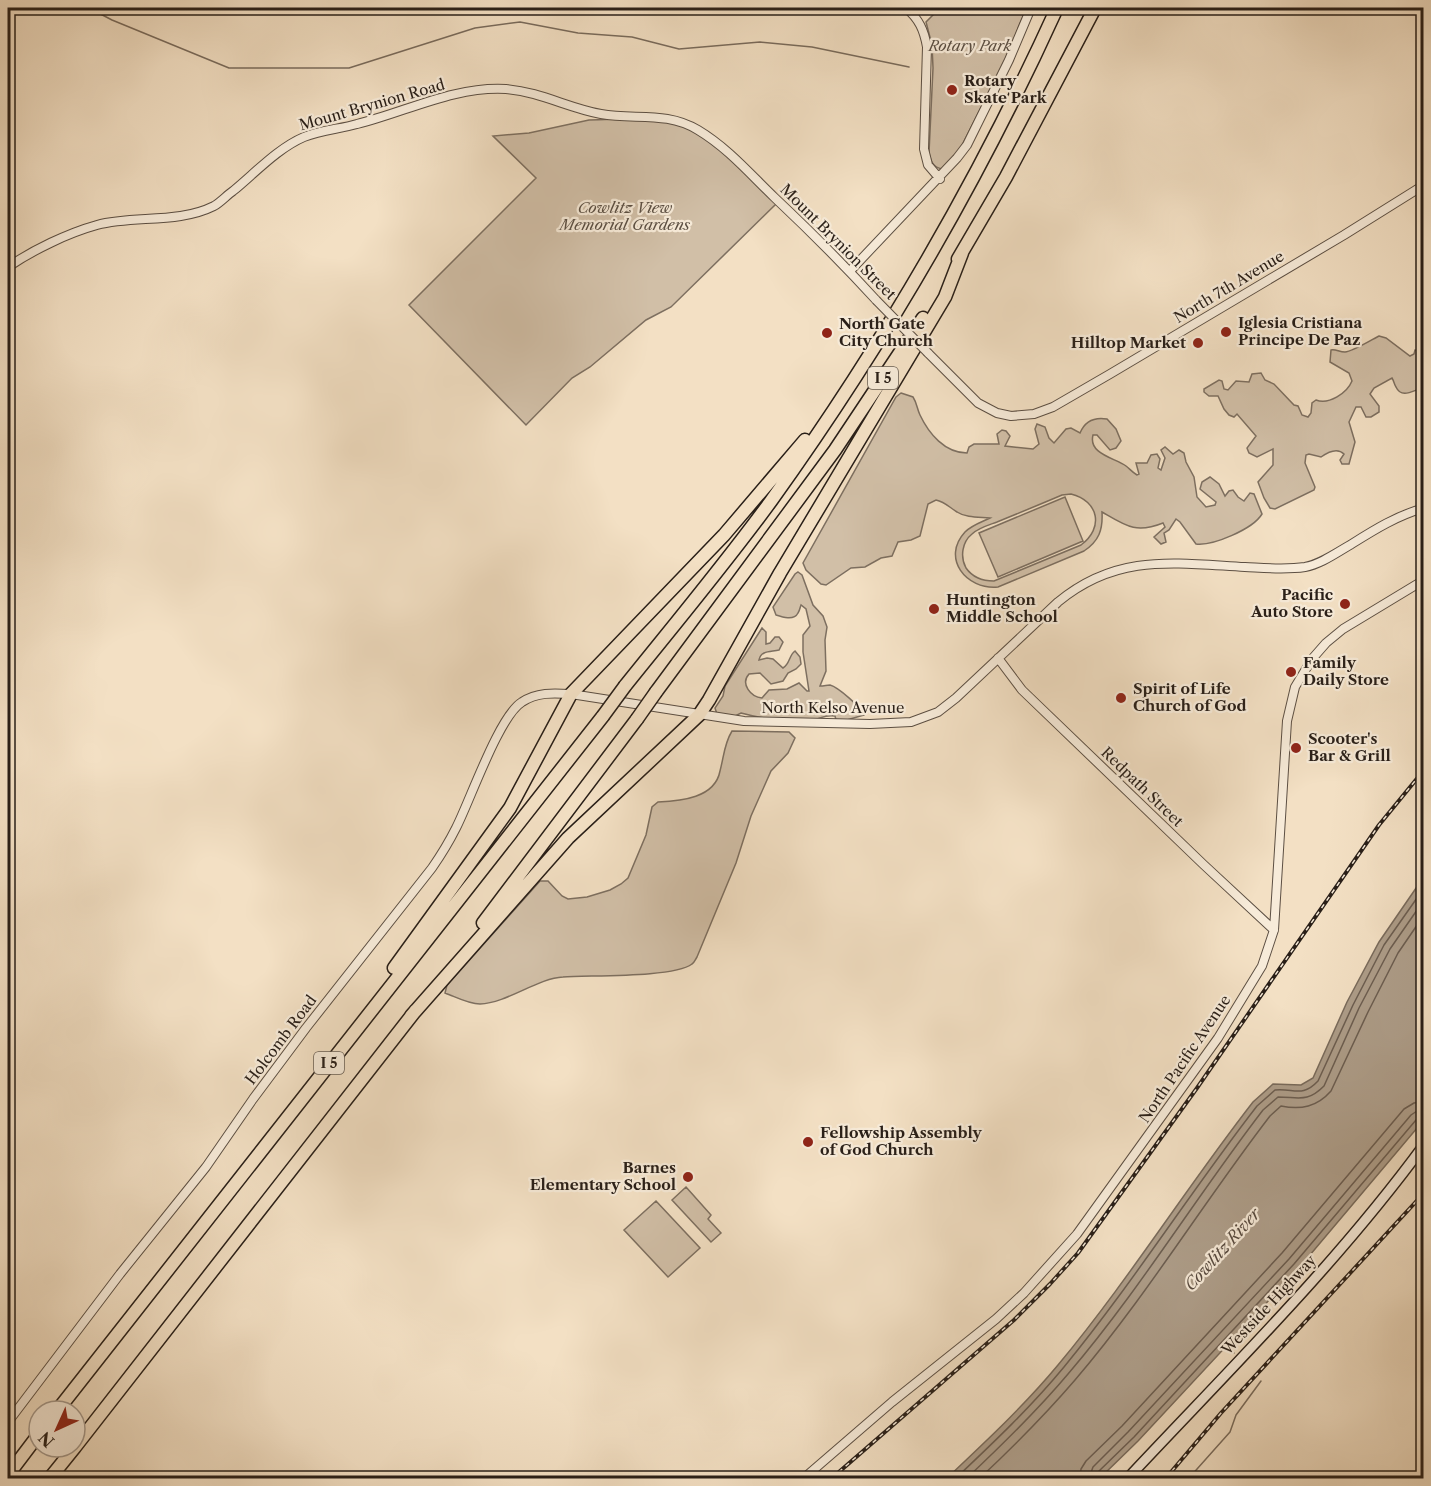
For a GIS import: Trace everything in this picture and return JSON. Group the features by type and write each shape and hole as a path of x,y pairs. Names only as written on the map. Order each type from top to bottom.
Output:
{"highway":[{"name":"I 5","path":"66,1399 770,502 840,400 933,252 1035,57 1055,8"},
{"name":"I 5","path":"87,1432 411,1016 637,719 835,450 916,330 962,253 1006,177 1093,8"},
{"path":"411,1016 564,843 699,715 780,573 945,297 962,253"},
{"path":"362,1020 404,952 469,867 510,808 570,694 724,535 840,400"},
{"path":"8,1475 27,1450"},
{"name":"I 5","path":"50,1479 66,1459"}],"main road":[{"name":"Westside Highway","path":"1128,1479 1306,1290 1387,1195 1424,1145"}],"street":[{"path":"906,8 915,16 924,30 927,47 924,149 928,165 940,179"},
{"path":"850,272 940,179 966,145 1009,60 1031,8"},
{"name":"Mount Brynion Road","path":"8,267 31,251 98,225 184,216 215,206 272,158 304,137 358,124 454,95 488,89 505,89 544,96 599,114 667,118"},
{"name":"Mount Brynion Street","path":"667,118 681,121 723,146 978,403"},
{"name":"North 7th Avenue","path":"978,403 997,413 1011,416 1034,414 1053,407 1344,235 1424,185"},
{"name":"North Kelso Avenue","path":"570,694 744,721 870,724 911,722 945,707 1070,591 1109,572 1142,564 1282,569 1306,567 1320,562 1392,519 1424,508"},
{"name":"North Pacific Avenue","path":"804,1479 892,1402 996,1319 1024,1293 1077,1234 1218,1038 1262,966 1274,930 1287,721 1295,687 1312,659 1326,643 1343,629 1424,580"},
{"name":"Redpath Street","path":"998,658 1022,690 1274,930"},
{"name":"Holcomb Road","path":"8,1422 120,1274 206,1167 306,1028 432,868 457,827 511,711 519,703 534,695 570,694"}],"green space":[{"name":"Rotary Park","path":"940,8 1030,8 1021,21 1016,34 1018,35 959,151 942,169 933,164 929,153 933,68 932,45 926,22"},
{"name":"Cowlitz View Memorial Gardens","path":"589,120 660,120 677,124 709,141 724,153 776,204 671,307 646,320 590,367 572,378 526,425 409,305 536,178 493,136 529,133"},
{"path":"1379,336 1386,338 1410,356 1415,350 1423,351 1423,388 1402,393 1392,378 1374,388 1370,394 1379,406 1379,412 1366,417 1361,407 1356,407 1349,422 1355,442 1349,464 1342,464 1340,460 1344,454 1338,451 1321,457 1306,455 1305,463 1315,487 1314,490 1275,509 1270,508 1258,482 1273,465 1273,449 1257,457 1249,453 1247,448 1256,436 1237,414 1234,417 1229,415 1218,396 1209,396 1204,389 1219,380 1222,381 1224,389 1228,390 1236,381 1249,382 1252,374 1261,373 1265,380 1274,384 1294,405 1298,406 1302,415 1308,417 1312,403 1316,400 1326,401 1337,397 1352,381 1349,373 1330,362 1331,350 1348,351"},
{"path":"901,393 913,397 920,415 933,435 952,450 967,453 969,447 974,444 999,444 997,434 1002,430 1010,436 1005,446 1033,449 1039,444 1035,429 1037,424 1045,427 1049,438 1054,443 1066,429 1071,428 1080,433 1091,421 1107,419 1116,429 1121,441 1116,448 1110,450 1097,435 1093,435 1094,447 1104,455 1126,466 1137,475 1139,474 1136,463 1147,463 1151,455 1157,454 1160,459 1158,468 1161,470 1165,458 1161,450 1165,447 1173,454 1179,450 1184,453 1194,477 1197,497 1206,507 1215,505 1216,502 1200,489 1202,482 1210,477 1219,484 1225,496 1233,490 1244,501 1250,493 1254,494 1262,514 1242,531 1203,544 1196,544 1176,519 1169,530 1164,533 1166,542 1161,544 1154,537 1165,527 1163,523 1145,528 1131,527 1102,512 1099,534 1084,551 998,587 986,587 967,578 960,570 956,562 956,552 958,542 965,532 990,518 964,515 936,500 928,504 920,536 898,542 892,556 881,558 865,567 851,568 826,585 821,584 806,570 803,563 896,397","holes":["1071,494 1088,503 1095,516 1093,531 1081,545 994,581 978,578 966,568 963,559 964,545 977,530 1062,495"]},
{"path":"1065,497 1083,541 998,577 979,533"},
{"path":"798,572 802,575 813,605 823,616 827,627 826,671 820,686 830,685 838,690 864,715 840,722 835,716 794,721 741,713 733,717 717,714 715,708 723,696 725,686 762,628 766,632 766,644 775,637 779,637 783,642 779,650 764,653 759,660 773,659 783,668 795,651 800,657 801,664 788,673 783,681 771,684 760,673 749,674 746,682 748,689 754,695 762,698 769,690 787,689 799,683 809,691 803,652 803,635 810,626 806,609 801,605 794,617 788,618 776,615 773,607"},
{"path":"732,731 789,732 795,738 788,753 771,771 751,816 736,863 693,964 668,972 650,974 553,978 490,1003 467,1002 445,993 447,985 540,881 548,881 568,899 587,897 610,890 628,878 646,835 652,807 658,802 677,801 696,796 711,787 717,780"},
{"path":"686,1187 711,1215 708,1219 721,1233 711,1242 672,1200"},
{"path":"656,1201 700,1248 668,1277 624,1230"}],"water":[{"name":"Cowlitz River","path":"1423,878 1423,1121 1299,1268 1138,1441 1100,1478 947,1478 1018,1409 1058,1365 1109,1301 1253,1102 1273,1084 1301,1085 1313,1078 1347,1002 1379,942"}],"waterway":[{"path":"89,8 112,20 229,68 349,68 475,28 520,22 578,33 632,37 679,49 760,42 812,47 909,67"},
{"path":"1227,1345 1234,1353"},
{"path":"1189,1478 1230,1432 1236,1415 1261,1381"}],"railway":[{"path":"832,1478 1014,1320 1078,1253 1197,1088 1379,825 1424,770"},
{"path":"1166,1478 1221,1413 1424,1193"}],"place":[{"name":"Rotary Skate Park","path":"952,90"},
{"name":"Iglesia Cristiana Principe De Paz","path":"1226,332"},
{"name":"North Gate City Church","path":"827,333"},
{"name":"Hilltop Market","path":"1198,343"},
{"name":"Pacific Auto Store","path":"1345,604"},
{"name":"Huntington Middle School","path":"934,609"},
{"name":"Family Daily Store","path":"1291,672"},
{"name":"Spirit of Life Church of God","path":"1121,698"},
{"name":"Scooter's Bar & Grill","path":"1296,748"},
{"name":"Fellowship Assembly of God Church","path":"808,1142"},
{"name":"Barnes Elementary School","path":"688,1177"}]}
